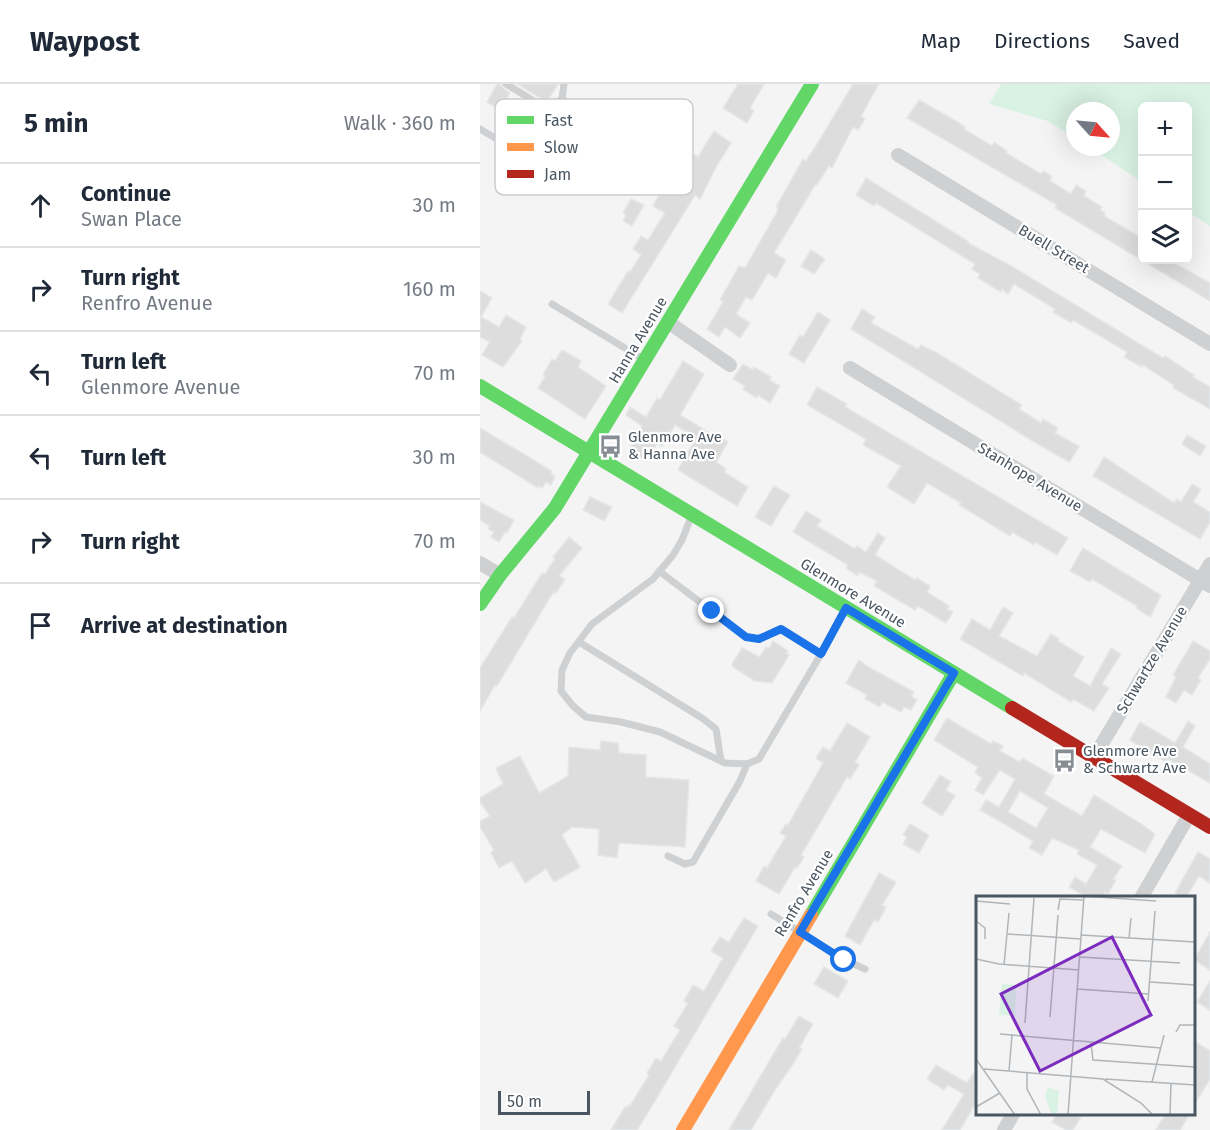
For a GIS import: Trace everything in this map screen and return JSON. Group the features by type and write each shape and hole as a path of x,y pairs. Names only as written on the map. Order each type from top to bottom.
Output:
{"street":[{"name":"Hanna Avenue","path":"480,604 500,575 546,521 813,84"},
{"name":"Buell Street","path":"898,155 1210,344"},
{"path":"668,322 730,365"},
{"name":"Stanhope Avenue","path":"850,368 1205,583"},
{"name":"Glenmore Avenue","path":"480,386 1210,827"},
{"path":"480,563 500,575"},
{"name":"Schwartze Avenue","path":"1094,757 1205,583 1210,564"},
{"name":"Renfro Avenue","path":"683,1130 954,673"},
{"path":"1142,896 1189,815"},
{"path":"1004,1130 1012,1115"}],"lane":[{"path":"506,84 531,99"},
{"path":"562,99 564,84"},
{"path":"480,129 495,138"},
{"path":"552,304 645,360"},
{"path":"692,515 682,540 653,579 592,624 570,653 562,670 561,691 586,717 621,722 660,732 725,763 747,764 759,759 846,608"},
{"path":"659,571 746,637 759,639 781,629 821,654"},
{"path":"579,642 716,729 721,761"},
{"path":"668,856 685,864 693,862 741,781 747,764"},
{"path":"771,914 844,960 865,969"}],"green space":[{"path":"1001,84 1210,84 1210,226 1192,215 1192,102 1138,102 1138,179 1103,156 1120,156 1120,102 1066,102 1066,132 1048,121 989,104"}],"building":[{"path":"497,84 510,93 506,99 495,99 495,107 487,102"},
{"path":"517,84 558,84 549,99 542,99"},
{"path":"738,84 764,84 750,108 754,111 747,123 723,108"},
{"path":"853,84 879,84 861,116 865,119 858,130 853,127 832,168 829,166 815,185 774,253 786,260 776,278 768,273 752,300 746,297 736,314 750,323 740,338 725,327 719,337 707,329 723,302 720,300 739,266 745,268 777,212 776,207 803,159 806,161"},
{"path":"919,100 956,121 965,127 964,129 992,146 994,142 1007,151 1006,153 1041,174 1043,171 1052,176 1050,181 1071,194 1076,185 1086,191 1084,196 1102,207 1100,210 1105,213 1104,216 1138,236 1138,258 1055,208 1057,205 907,118"},
{"path":"714,131 731,143 700,199 695,195 622,313 608,304 628,271 630,272 641,255 633,249 641,236 648,240 665,213 653,206 659,195 693,195 693,156 694,154 698,157"},
{"path":"866,178 968,243 1013,267 1194,375 1193,377 1210,387 1210,409 1173,388 1174,385 1143,365 1142,367 1124,357 1127,352 1073,320 1071,323 1053,312 1055,309 1014,284 1008,294 978,278 980,274 972,269 975,264 876,203 874,206 856,195"},
{"path":"631,199 644,205 632,226 623,221 626,215 623,213"},
{"path":"811,250 825,259 814,274 801,266"},
{"path":"1148,264 1176,264 1210,283 1210,301"},
{"path":"480,291 492,298 481,317 499,327 506,315 526,327 520,339 522,341 503,367 482,355 490,342 480,337"},
{"path":"862,309 875,317 871,323 918,349 921,345 937,353 1022,405 1019,409 1041,423 1043,419 1058,428 1055,433 1079,446 1071,460 1069,462 1031,440 851,329"},
{"path":"818,312 830,320 804,363 789,354 800,335 803,337"},
{"path":"562,350 581,361 578,367 606,386 585,419 538,388 552,359 555,361"},
{"path":"683,361 704,374 680,415 728,442 716,462 726,469 724,472 748,487 737,506 678,470 696,438 675,425 662,446 657,443 647,461 629,450 642,426 626,415 630,407 646,417 657,398 660,400"},
{"path":"743,364 753,370 754,367 771,377 769,380 780,386 770,403 743,389 745,386 733,379"},
{"path":"817,387 847,404 845,407 1068,538 1057,555 1012,532 1010,536 927,483 914,504 887,487 901,466 863,445 866,439 807,405"},
{"path":"480,428 552,471 551,474 555,476 551,485 546,482 542,488 539,486 538,488 480,452"},
{"path":"1187,435 1206,446 1200,456 1182,444"},
{"path":"1104,457 1174,503 1177,499 1181,502 1192,484 1201,489 1193,502 1210,512 1210,522 1200,539 1093,476"},
{"path":"774,486 790,495 771,526 755,517"},
{"path":"590,497 612,507 604,521 583,510"},
{"path":"480,502 514,520 499,542 491,537 494,532 488,529 490,526 480,520"},
{"path":"806,511 821,520 817,526 855,549 857,546 866,552 878,533 885,538 875,555 915,580 917,578 930,586 927,592 949,606 947,609 953,612 946,623 918,606 915,610 874,586 877,581 859,572 858,576 846,568 848,565 793,532"},
{"path":"569,537 582,548 559,576 565,579 549,599 480,711 480,668 512,617 514,618 542,573 545,574 555,559 553,557"},
{"path":"1083,548 1161,595 1150,617 1136,608 1137,606 1092,579 1090,582 1070,571"},
{"path":"1003,607 1013,613 999,636 1037,656 1051,634 1084,657 1073,676 1090,686 1111,648 1121,654 1102,684 1109,688 1094,711 1073,699 1071,702 1024,673 1023,676 960,639 972,619 990,630"},
{"path":"773,641 788,651 786,653 789,655 772,683 755,681 733,667 732,664 742,648 760,657"},
{"path":"1193,641 1210,651 1210,659 1198,678 1201,680 1192,695 1184,690 1176,703 1166,697 1176,677 1173,675"},
{"path":"859,660 914,692 911,696 917,700 911,710 904,707 901,712 882,702 880,707 865,699 867,695 846,683"},
{"path":"947,718 991,744 993,741 1003,746 1000,751 1020,762 1022,758 1054,776 1044,794 1082,816 1094,795 1155,834 1145,853 1101,829 1090,847 1122,866 1113,879 1116,880 1108,894 1105,892 1103,896 1085,896 1069,887 1075,877 1086,884 1097,865 1077,854 1079,850 1052,838 1042,855 1029,848 1033,841 980,810 986,800 999,807 1015,779 1000,770 983,795 975,790 982,778 975,773 978,767 934,740","holes":["1020,791 1048,808 1036,828 1008,812"]},
{"path":"1188,721 1195,726 1183,747 1210,764 1210,783 1168,759 1166,762 1130,740 1140,722 1175,743"},
{"path":"847,723 870,737 855,762 859,765 850,779 847,777 801,855 804,857 797,868 795,867 779,894 756,881 764,866 767,868 786,836 780,833 786,824 788,825 823,763 816,758 823,747 830,751"},
{"path":"601,741 618,743 619,753 646,755 646,777 689,780 685,847 619,843 617,858 598,855 599,829 572,827 562,835 580,867 554,882 546,869 525,883 512,861 499,868 491,853 494,850 480,827 480,821 490,816 480,802 480,798 503,784 496,768 520,756 539,793 568,776 569,747 600,750"},
{"path":"940,775 951,782 946,790 955,796 942,816 922,803"},
{"path":"910,824 929,835 919,853 903,844 907,837 903,835"},
{"path":"1198,852 1210,859 1210,883 1199,876 1187,896 1175,893"},
{"path":"879,873 896,882 882,905 886,907 878,922 874,920 860,945 845,936"},
{"path":"744,918 758,926 637,1130 611,1130 625,1107 630,1106 649,1075 647,1073 656,1058 661,1061 680,1030 674,1026 688,1003 684,1001 693,985 704,991 723,958 711,951 720,937 729,942"},
{"path":"1210,932 1210,970 1195,961"},
{"path":"824,967 848,981 838,998 814,984"},
{"path":"1210,981 1210,1010 1197,1002"},
{"path":"799,1016 813,1024 793,1064 751,1130 729,1130 783,1038 785,1039"},
{"path":"1195,1042 1210,1051 1210,1079 1195,1103"},
{"path":"936,1065 967,1083 976,1070 976,1102 960,1130 942,1130 964,1094 948,1085 944,1090 927,1079"},
{"path":"1056,1115 1081,1117 1073,1130 1066,1130 1052,1122"},
{"path":"1165,1115 1188,1117 1180,1130 1156,1130"}],"traffic: fast":[{"path":"480,604 500,575 555,508 812,84"},
{"path":"480,386 1012,708"},
{"path":"811,915 954,673"}],"traffic: slow":[{"path":"683,1130 811,915"}],"traffic: jam":[{"path":"1012,708 1210,827"}],"place":[{"name":"Glenmore Ave & Hanna Ave","path":"610,446"},
{"name":"Glenmore Ave & Schwartz Ave","path":"1065,760"}],"route":[{"path":"712,611 746,637 759,639 781,629 821,654 846,608 954,673 800,932 844,960"}]}
